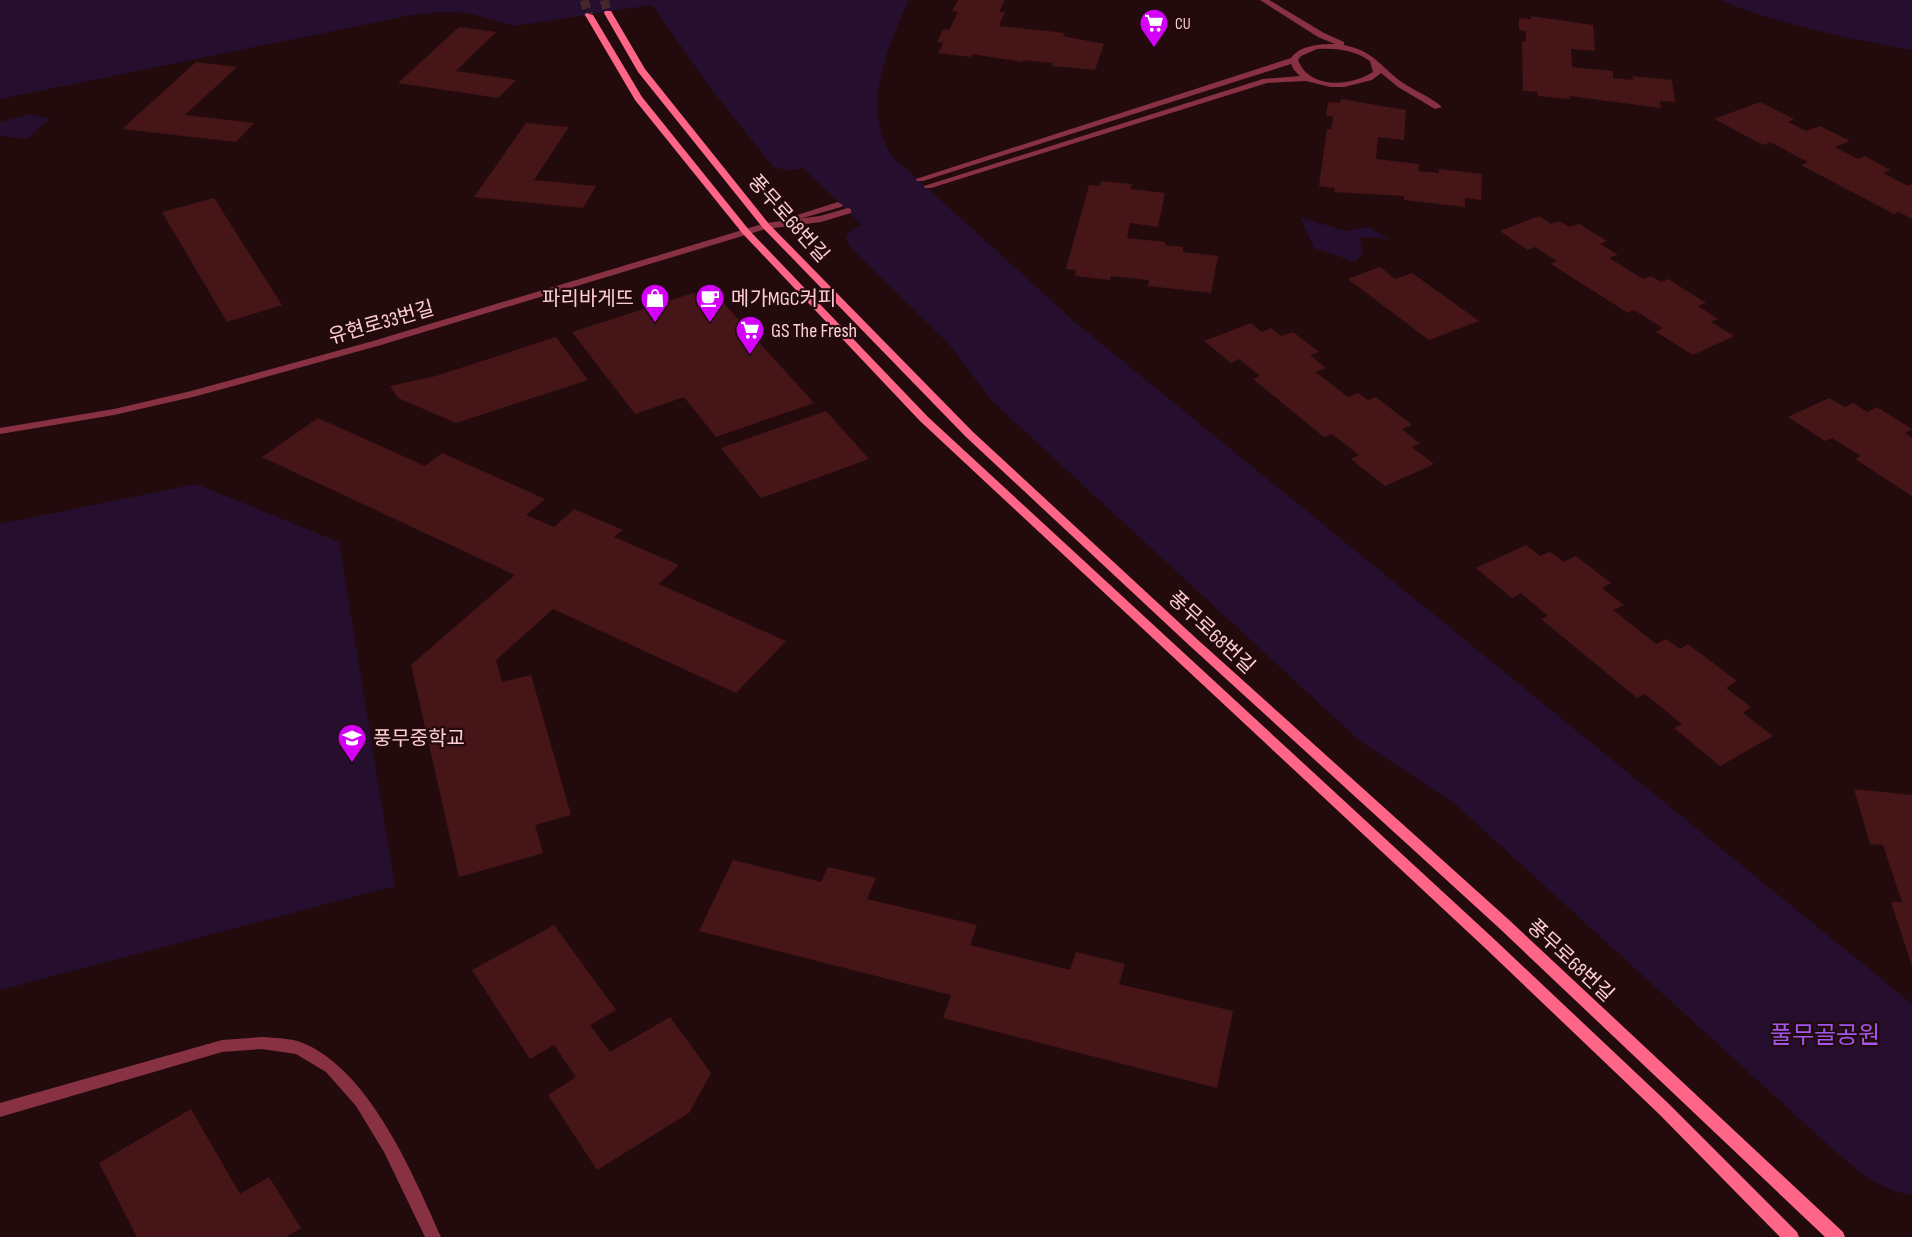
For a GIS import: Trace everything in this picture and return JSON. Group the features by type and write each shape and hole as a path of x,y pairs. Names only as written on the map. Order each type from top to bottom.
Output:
{"street":[{"path":"1264,0 1321,34 1374,60 1401,85 1438,107"},
{"name":"풍무로68번길","path":"608,13 641,70 766,226 893,358 1034,496 1503,923 1837,1237"},
{"name":"풍무로68번길","path":"589,15 638,98 746,232 924,419 1489,943 1664,1109 1791,1237"},
{"path":"920,179 1294,60 1321,34"},
{"path":"1306,50 1329,46 1355,50"},
{"path":"1294,60 1300,73 1309,78 1336,85 1362,83 1401,85"},
{"path":"1362,83 1377,73 1378,66"},
{"path":"928,186 1266,81 1309,78"},
{"path":"766,226 838,204"},
{"path":"766,226 821,219 848,211"},
{"name":"유현로33번길","path":"0,431 114,412 193,394 377,343 766,226"},
{"path":"0,1110 222,1046 262,1043 298,1048 331,1067 361,1101 390,1147 433,1237"}],"green space":[{"name":"풀무골공원","path":"0,0 909,0 886,58 878,98 878,118 883,138 892,156 1076,323 1912,1004 1912,1195 1880,1185 1836,1152 1455,804 1360,741 991,400 950,345 850,247 846,238 851,230 862,225 803,168 789,171 773,167 709,86 652,5 514,26 469,13 441,12 412,15 0,99"},
{"path":"1719,0 1912,0 1912,50 1814,30"},
{"path":"31,114 50,119 26,139 0,136 0,122"},
{"path":"1300,217 1345,231 1368,227 1390,239 1359,237 1363,252 1355,262 1314,248"},
{"path":"196,484 339,542 395,886 0,990 0,524"}],"building":[{"path":"958,0 1005,0 999,12 1005,12 999,26 1065,33 1063,36 1104,44 1095,70 972,54 971,57 938,53 943,43 937,42 943,29 949,30 958,12 952,11"},
{"path":"1531,16 1593,25 1595,51 1571,49 1572,67 1613,71 1613,78 1633,80 1632,76 1672,80 1675,102 1660,101 1661,108 1569,96 1570,99 1538,96 1538,92 1523,91 1522,41 1526,42 1526,31 1519,30 1519,18 1531,19"},
{"path":"459,27 496,32 456,71 516,80 498,98 398,83"},
{"path":"196,62 237,67 185,115 254,123 236,142 122,129"},
{"path":"1341,99 1406,110 1404,140 1378,137 1376,159 1419,164 1419,171 1439,173 1439,169 1482,174 1481,200 1465,198 1465,207 1404,200 1404,196 1334,192 1335,188 1319,186 1327,129 1331,129 1333,116 1326,116 1328,102 1340,103"},
{"path":"1760,102 1794,119 1788,122 1806,131 1820,126 1850,141 1835,147 1858,159 1864,156 1891,170 1883,173 1908,186 1912,184 1912,219 1899,212 1894,214 1801,165 1808,162 1770,142 1763,145 1714,119"},
{"path":"526,123 569,127 534,180 596,186 583,208 474,197"},
{"path":"1101,181 1132,184 1130,189 1165,193 1158,227 1130,223 1127,238 1165,242 1165,245 1183,247 1183,252 1218,256 1211,293 1148,286 1149,280 1111,276 1110,280 1075,276 1076,270 1066,269 1089,185 1100,186"},
{"path":"214,198 282,305 227,322 162,212"},
{"path":"1539,216 1551,224 1559,221 1570,227 1579,224 1607,241 1600,244 1618,255 1609,258 1643,279 1651,276 1661,282 1668,279 1706,303 1698,306 1718,319 1711,322 1734,336 1693,355 1656,332 1663,328 1634,310 1628,313 1551,264 1557,261 1535,247 1528,250 1500,231"},
{"path":"1380,267 1395,279 1412,273 1479,321 1429,340 1348,279"},
{"path":"693,293 720,299 814,403 716,437 684,397 635,414 572,332"},
{"path":"1251,323 1262,332 1271,328 1281,336 1293,332 1319,352 1310,355 1326,368 1316,372 1348,397 1358,393 1368,400 1376,397 1412,425 1402,429 1420,444 1412,447 1434,464 1385,486 1351,459 1359,455 1332,434 1324,437 1253,379 1260,376 1239,359 1231,363 1204,341"},
{"path":"556,337 588,380 456,423 398,398 390,386 436,376"},
{"path":"1829,398 1845,407 1853,403 1867,412 1877,407 1912,429 1905,433 1912,438 1912,496 1855,459 1861,456 1832,438 1825,441 1788,417"},
{"path":"826,411 869,459 761,498 721,448"},
{"path":"318,418 425,466 442,453 545,499 526,515 554,527 574,509 623,530 614,537 679,565 659,584 786,641 736,693 553,609 496,660 502,682 531,675 571,815 535,825 543,853 459,877 411,665 515,575 262,457"},
{"path":"1526,545 1540,556 1550,552 1564,562 1576,556 1611,583 1602,588 1624,605 1613,610 1656,644 1666,639 1680,649 1688,644 1737,681 1726,688 1751,707 1743,713 1773,736 1720,766 1674,728 1682,724 1645,694 1637,698 1541,619 1548,616 1521,593 1512,598 1476,568"},
{"path":"1854,789 1912,795 1912,966 1891,902 1902,902 1883,845 1870,844"},
{"path":"733,860 821,882 828,867 876,878 867,899 977,925 970,945 1070,970 1076,952 1125,964 1119,984 1233,1011 1217,1088 943,1018 951,995 699,931"},
{"path":"554,925 616,1010 590,1025 610,1052 670,1017 711,1073 689,1113 597,1170 548,1095 576,1077 554,1045 530,1059 472,970"},
{"path":"191,1109 240,1194 269,1177 301,1228 286,1237 137,1237 99,1163"}],"tunnel":[{"path":"584,0 589,15"},
{"path":"604,0 608,13"}],"place":[{"name":"CU","path":"1154,48"},
{"name":"파리바게뜨","path":"655,324"},
{"name":"메가MGC커피","path":"710,324"},
{"name":"GS The Fresh","path":"750,356"},
{"name":"풍무중학교","path":"352,764"}]}
